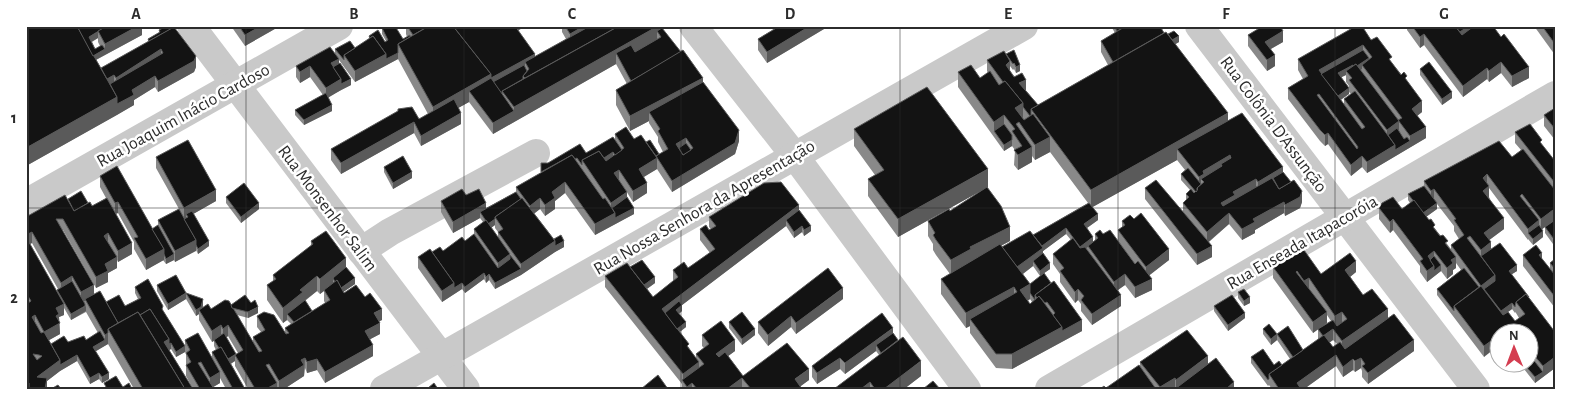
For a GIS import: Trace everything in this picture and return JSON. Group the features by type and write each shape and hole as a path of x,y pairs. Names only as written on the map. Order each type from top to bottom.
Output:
{"street":[{"name":"Rua Monsenhor Salim","path":"191,26 466,389"},
{"name":"Rua Joaquim Inácio Cardoso","path":"26,203 339,26"},
{"path":"693,26 794,155 967,389"},
{"name":"Rua Nossa Senhora da Apresentação","path":"384,389 1024,26"},
{"name":"Rua Colônia D'Assunção","path":"1199,26 1476,389"},
{"name":"Rua Enseada Itapacoróia","path":"1048,389 1555,95"},
{"path":"361,251 390,232 536,154"}],"building":[{"path":"26,26 77,26 117,97 26,148"},
{"path":"77,26 107,26 89,37 95,49 102,45 105,49 93,56"},
{"path":"107,26 138,26 105,44 98,31"},
{"path":"167,26 171,29 149,41 148,39"},
{"path":"239,26 261,26 245,35"},
{"path":"395,26 403,39 410,35 410,37 398,44 398,53 386,59 386,54 373,36 370,38 369,36 378,30 385,42 388,40 382,28"},
{"path":"407,26 429,26 413,35"},
{"path":"429,26 453,26 491,74 433,107 398,44"},
{"path":"453,26 515,26 535,54 491,78 491,74"},
{"path":"565,26 584,26 570,34"},
{"path":"590,26 619,26 525,78 523,76 529,69 525,62"},
{"path":"619,26 658,26 514,107 502,91"},
{"path":"777,26 810,26 767,52 758,39"},
{"path":"1114,26 1126,26 1117,31"},
{"path":"1126,26 1160,26 1164,33 1113,62 1101,41"},
{"path":"1263,26 1280,26 1283,31 1265,42 1275,55 1267,60 1248,35"},
{"path":"1356,26 1362,26 1371,40 1377,37 1392,57 1389,59 1401,75 1404,72 1407,76 1405,78 1422,101 1412,109 1426,127 1410,136 1398,120 1402,118 1362,65 1372,57 1363,45 1319,70 1362,129 1365,127 1344,99 1355,91 1395,145 1367,162 1362,156 1351,165 1328,133 1325,135 1320,130 1288,88 1308,76 1298,59","holes":["1319,94 1358,147 1357,149 1317,95"]},
{"path":"1412,26 1440,26 1443,29 1446,26 1455,26 1462,35 1474,26 1493,26 1501,37 1504,34 1529,67 1512,76 1501,62 1489,71 1487,68 1463,86 1424,34 1420,37"},
{"path":"1455,26 1468,26 1460,32"},
{"path":"1542,26 1555,26 1555,44"},
{"path":"174,27 196,56 194,61 158,81 155,76 132,90 134,95 117,104 117,97 110,84 163,53 161,49 116,78 114,75 107,79 101,68"},
{"path":"662,28 681,52 631,81 616,53 631,45 635,52 661,37 657,31"},
{"path":"1174,31 1179,36 1172,40 1168,34"},
{"path":"1166,32 1228,113 1091,190 1031,109"},
{"path":"373,36 386,54 355,71 344,55"},
{"path":"350,41 355,48 344,55 344,60 335,49"},
{"path":"330,47 339,59 331,63 341,79 326,88 310,66 300,72 296,66"},
{"path":"683,50 703,78 630,116 616,90"},
{"path":"1014,50 1020,65 1016,67 1006,54"},
{"path":"1363,50 1369,58 1357,66 1356,64 1353,65 1338,73 1349,88 1338,96 1321,74"},
{"path":"1004,51 1010,61 1006,65 1014,77 1022,73 1026,80 1019,83 1038,105 1031,109 1031,116 1023,107 1023,103 1005,81 1003,82 987,60"},
{"path":"1429,62 1452,92 1442,99 1420,69"},
{"path":"340,63 351,79 341,84 341,79 333,67"},
{"path":"1356,64 1399,121 1387,130 1349,80 1352,78 1346,71"},
{"path":"524,65 527,71 523,79 502,91 502,95 493,82"},
{"path":"971,65 980,78 990,71 999,85 1005,81 1023,103 1015,108 1024,120 1033,114 1050,137 1035,145 1019,122 1016,124 1032,147 1018,155 1014,150 1022,146 1012,131 1015,129 1004,115 994,122 958,72"},
{"path":"491,78 514,111 493,123 469,91"},
{"path":"703,82 739,130 735,143 672,181 656,156 668,149 658,131 660,129 649,112","holes":["686,138 693,148 683,155 676,144"]},
{"path":"927,87 988,169 898,219 868,179 884,170 854,129"},
{"path":"326,93 332,105 304,120 295,110"},
{"path":"454,99 461,113 421,136 414,122 341,163 331,149 398,111 398,109 412,107 419,119"},
{"path":"1555,108 1555,129 1544,115"},
{"path":"1242,113 1283,167 1258,182 1256,179 1233,192 1235,195 1221,203 1223,206 1272,178 1279,189 1294,180 1302,191 1300,197 1285,205 1284,202 1253,219 1255,222 1242,229 1229,213 1207,232 1183,203 1189,197 1186,194 1191,189 1194,193 1204,182 1201,179 1222,166 1221,164 1231,158 1230,155 1203,171 1204,174 1199,177 1177,149"},
{"path":"1004,124 1012,135 1012,140 1004,145 994,131"},
{"path":"1530,124 1542,140 1540,142 1555,161 1555,183 1515,132"},
{"path":"626,127 634,139 641,135 657,158 639,169 647,183 633,191 619,170 614,173 627,192 611,203 582,160 599,151 606,161 624,148 615,134"},
{"path":"1397,128 1404,139 1407,137 1410,141 1395,150 1395,145 1388,135"},
{"path":"613,137 622,150 615,155 613,152 604,158 599,151 582,160 582,165 572,155 541,172 541,163 548,163 580,144 586,153"},
{"path":"188,140 216,190 184,208 156,157"},
{"path":"650,140 659,154 656,156 646,142"},
{"path":"1499,141 1512,157 1523,149 1555,190 1555,212 1553,210 1541,219 1522,194 1520,196 1539,220 1528,229 1487,174 1483,178 1489,186 1483,191 1504,218 1484,233 1491,242 1481,250 1470,236 1467,238 1495,275 1481,286 1451,245 1464,235 1454,220 1456,219 1434,189 1431,191 1424,181"},
{"path":"686,143 691,150 683,155 679,148"},
{"path":"572,155 615,213 595,224 565,182 552,192 555,198 545,205 540,198 530,206 516,187"},
{"path":"403,156 412,172 393,183 384,167"},
{"path":"117,166 164,249 146,259 134,238 138,237 118,202 115,203 100,176"},
{"path":"1188,168 1201,184 1196,192 1181,174"},
{"path":"1283,172 1291,182 1279,189 1273,178"},
{"path":"1156,180 1212,246 1197,254 1145,188"},
{"path":"781,182 799,205 662,309 689,344 687,346 699,362 683,374 605,276 627,263 653,297 678,277 673,270 684,262 688,268 715,249 700,229 706,225 709,230 716,226 709,217 764,183"},
{"path":"244,183 259,203 241,217 226,197"},
{"path":"1424,186 1437,203 1423,213 1408,194"},
{"path":"987,187 1001,206 1010,227 970,247 971,249 951,260 933,235 935,233 928,221 949,209 950,211"},
{"path":"462,189 466,195 479,189 486,203 453,222 441,201"},
{"path":"81,191 88,203 74,211 68,199"},
{"path":"516,192 521,199 488,224 480,212"},
{"path":"65,195 74,211 90,202 92,206 107,198 132,243 118,251 108,233 104,236 117,257 105,264 108,271 96,277 63,219 56,219 94,285 81,292 72,276 61,283 32,232 26,235 26,217"},
{"path":"627,197 634,208 615,218 612,208"},
{"path":"1393,197 1402,209 1414,200 1429,220 1431,219 1435,225 1433,227 1440,236 1443,235 1448,241 1445,243 1456,257 1451,260 1453,263 1447,268 1434,251 1428,256 1434,266 1427,271 1420,261 1423,259 1393,219 1390,222 1379,208 1382,203"},
{"path":"522,198 555,241 521,264 498,232 503,229 495,217"},
{"path":"1089,203 1098,214 1084,224 1093,237 1080,247 1066,228 1042,246 1033,235"},
{"path":"179,209 196,240 175,251 158,220"},
{"path":"799,210 811,226 804,230 802,226 794,232 786,220"},
{"path":"192,211 209,241 198,249 196,240 184,219 188,217 186,214"},
{"path":"1141,213 1169,249 1146,267 1118,230 1125,225 1122,221 1130,215 1134,219"},
{"path":"486,220 510,254 498,263 474,229"},
{"path":"1555,220 1555,237 1553,238 1545,227"},
{"path":"158,225 174,254 166,259 164,249 152,229"},
{"path":"1539,225 1543,231 1533,239 1528,233"},
{"path":"1100,230 1103,234 1110,230 1135,264 1138,261 1152,279 1135,287 1125,274 1114,282 1088,246 1098,238 1095,234"},
{"path":"326,231 346,258 320,279 317,276 300,290 303,292 283,308 267,285 276,279 273,275 313,244 311,241"},
{"path":"1030,231 1043,248 1017,267 1002,247"},
{"path":"474,234 498,268 510,259 510,255 521,269 495,283 489,274 486,277 484,273 465,287 462,283 454,288 454,283 432,252 440,247 443,251 462,237 465,241"},
{"path":"561,235 564,241 555,246 554,239"},
{"path":"26,237 64,304 56,308 59,314 56,316 60,323 44,332 60,360 37,377 47,378 45,389 29,389 29,383 26,385 26,300 28,303 31,301 26,293","holes":["35,315 44,332 41,333 32,317","33,354 42,356 37,360"]},
{"path":"1073,238 1080,248 1085,247 1121,295 1092,314 1081,300 1084,296 1078,289 1075,292 1060,271 1064,268 1053,254"},
{"path":"1500,243 1517,265 1509,271 1529,297 1526,294 1516,302 1515,307 1512,303 1501,311 1484,289 1495,281 1495,275 1481,256"},
{"path":"1000,244 1030,284 1020,290 1030,304 1039,296 1062,327 1012,354 996,354 970,319 1017,292 1014,287 966,313 941,279"},
{"path":"1536,245 1542,253 1539,255 1555,275 1555,297 1523,255"},
{"path":"430,249 454,283 442,291 418,257"},
{"path":"1304,250 1321,274 1350,253 1356,261 1345,270 1363,295 1372,289 1388,309 1342,341 1333,329 1323,336 1318,329 1333,320 1337,326 1347,319 1342,312 1335,316 1309,278 1304,281 1297,271 1296,272 1327,312 1313,322 1273,267"},
{"path":"1043,253 1050,263 1040,271 1033,261"},
{"path":"1434,256 1441,265 1434,271 1434,266 1430,260"},
{"path":"1555,259 1555,269 1550,263"},
{"path":"642,260 655,277 644,285 630,267"},
{"path":"346,267 355,278 341,288 337,280 335,282 333,278"},
{"path":"828,268 843,288 796,323 791,316 768,335 758,322"},
{"path":"1464,268 1479,287 1454,306 1454,311 1437,289"},
{"path":"1044,273 1051,283 1035,295 1035,300 1030,293 1030,284"},
{"path":"176,275 186,293 168,304 157,285"},
{"path":"148,279 163,306 162,309 185,346 176,352 171,343 169,344 169,339 150,309 140,315 138,312 118,323 106,302 119,295 125,306 141,298 135,287"},
{"path":"337,280 344,293 356,285 365,297 370,293 382,309 374,313 380,323 365,331 373,345 325,372 317,359 307,362 305,358 301,360 304,365 279,381 269,364 266,365 277,383 266,389 251,389 254,387 235,355 243,350 228,325 223,329 221,325 212,331 199,310 208,304 211,309 225,300 229,301 259,352 262,351 253,337 265,330 257,316 264,312 274,315 286,334 289,333 285,328 330,300 324,290"},
{"path":"72,281 85,306 71,314 57,290"},
{"path":"1054,281 1082,320 1062,331 1062,327 1053,315 1055,313 1047,302 1045,303 1039,296 1037,298 1035,295"},
{"path":"1481,286 1503,315 1508,312 1515,321 1525,314 1516,302 1526,294 1555,332 1555,357 1543,366 1538,360 1538,322 1488,322 1488,343 1484,346 1454,306"},
{"path":"1244,289 1250,297 1244,301 1238,292"},
{"path":"100,291 118,323 108,329 108,333 105,335 85,299"},
{"path":"186,293 203,299 201,307 196,310"},
{"path":"245,295 251,303 255,300 258,307 248,312 232,308 231,305"},
{"path":"1232,295 1245,313 1228,325 1214,306"},
{"path":"305,300 312,311 294,322 287,314"},
{"path":"679,301 682,305 676,310 686,322 677,329 665,313"},
{"path":"150,309 169,339 164,342 193,389 185,389 140,315"},
{"path":"138,312 185,389 143,389 108,329"},
{"path":"742,312 755,329 742,339 729,322"},
{"path":"882,313 893,328 845,363 840,358 817,373 812,366"},
{"path":"1394,314 1414,340 1368,373 1362,366 1365,364 1361,358 1355,361 1353,359 1343,367 1336,355 1297,383 1301,389 1279,389 1269,374 1324,335 1333,347 1340,342 1345,349"},
{"path":"721,321 735,340 716,354 719,357 725,352 743,376 787,343 809,369 795,379 802,389 751,389 742,378 727,389 697,389 692,383 687,387 682,380 704,364 696,354 709,344 702,335"},
{"path":"1269,324 1277,334 1271,339 1263,329"},
{"path":"1288,326 1303,350 1293,357 1277,334"},
{"path":"1187,330 1208,356 1176,380 1175,378 1160,387 1140,362"},
{"path":"100,331 105,340 93,347 109,373 102,377 99,373 90,378 77,355 60,365 60,360 51,344 64,336 68,342 84,336 86,340"},
{"path":"198,333 220,372 210,378 201,362 198,363 214,389 200,389 186,365 191,362 186,353 190,350 185,340"},
{"path":"224,333 236,354 228,359 214,340"},
{"path":"893,333 898,340 881,353 876,345"},
{"path":"903,337 921,361 884,389 875,389 870,382 861,389 834,389"},
{"path":"221,347 245,389 233,389 212,352"},
{"path":"1263,349 1274,365 1279,361 1282,365 1269,374 1268,380 1251,357"},
{"path":"1216,358 1234,382 1226,389 1175,389"},
{"path":"1139,365 1156,389 1100,389 1104,386 1106,388"},
{"path":"1538,366 1543,372 1535,377 1531,372 1538,372"},
{"path":"658,375 668,389 641,389"},
{"path":"116,376 124,389 107,389 104,383"},
{"path":"933,381 940,389 923,389"},
{"path":"129,383 132,389 124,389 123,387"},
{"path":"434,383 438,389 428,388"},
{"path":"58,385 61,389 51,389"}]}
